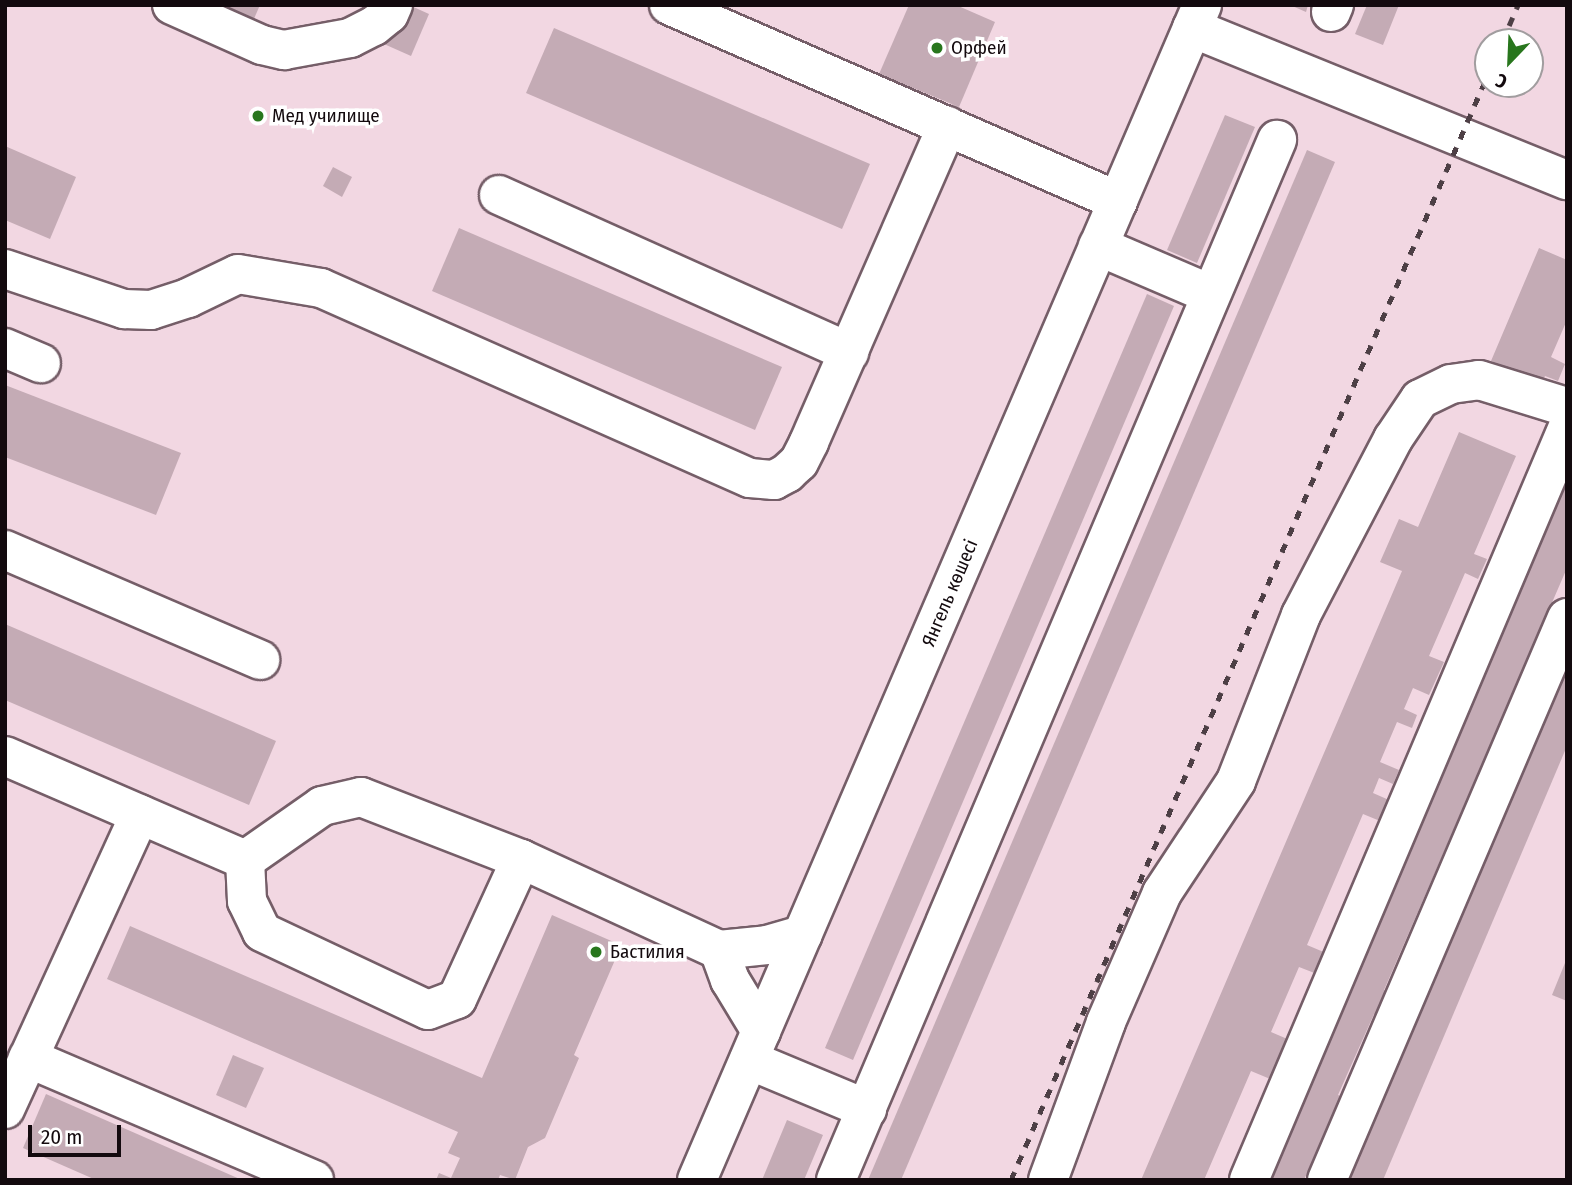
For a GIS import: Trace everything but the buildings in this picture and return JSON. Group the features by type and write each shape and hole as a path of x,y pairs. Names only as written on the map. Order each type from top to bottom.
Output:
{"street":[{"path":"172,5 262,46 284,50 350,38 374,26 389,14 393,5"},
{"path":"669,5 1118,201"},
{"path":"1197,16 1567,180"},
{"name":"Янгель көшесі","path":"697,1180 1197,16"},
{"path":"5,269 124,309 151,310 188,298 238,274 321,288 750,478 774,480 788,473 799,461 947,126"},
{"path":"836,1180 1277,140"},
{"path":"499,195 849,352"},
{"path":"1098,246 1210,294"},
{"path":"5,348 41,363"},
{"path":"1048,1180 1106,1022 1162,893 1236,781 1301,615 1393,439 1420,399 1451,384 1479,380 1567,407"},
{"path":"1249,1180 1567,429"},
{"path":"5,550 260,660"},
{"path":"1327,1180 1567,618"},
{"path":"5,756 245,860"},
{"path":"245,860 322,806 361,797 520,859 719,950 767,945 803,935"},
{"path":"5,1109 140,814"},
{"path":"245,860 247,901 262,932 428,1010 457,999 520,859"},
{"path":"719,950 755,1046 867,1109"},
{"path":"28,1058 314,1180"}],"railway":[{"path":"1508,28 1518,5"},
{"path":"1011,1180 1478,98"}],"place":[{"name":"Орфей","path":"937,48"},
{"name":"Мед училище","path":"258,116"},
{"name":"Бастилия","path":"596,952"}]}
